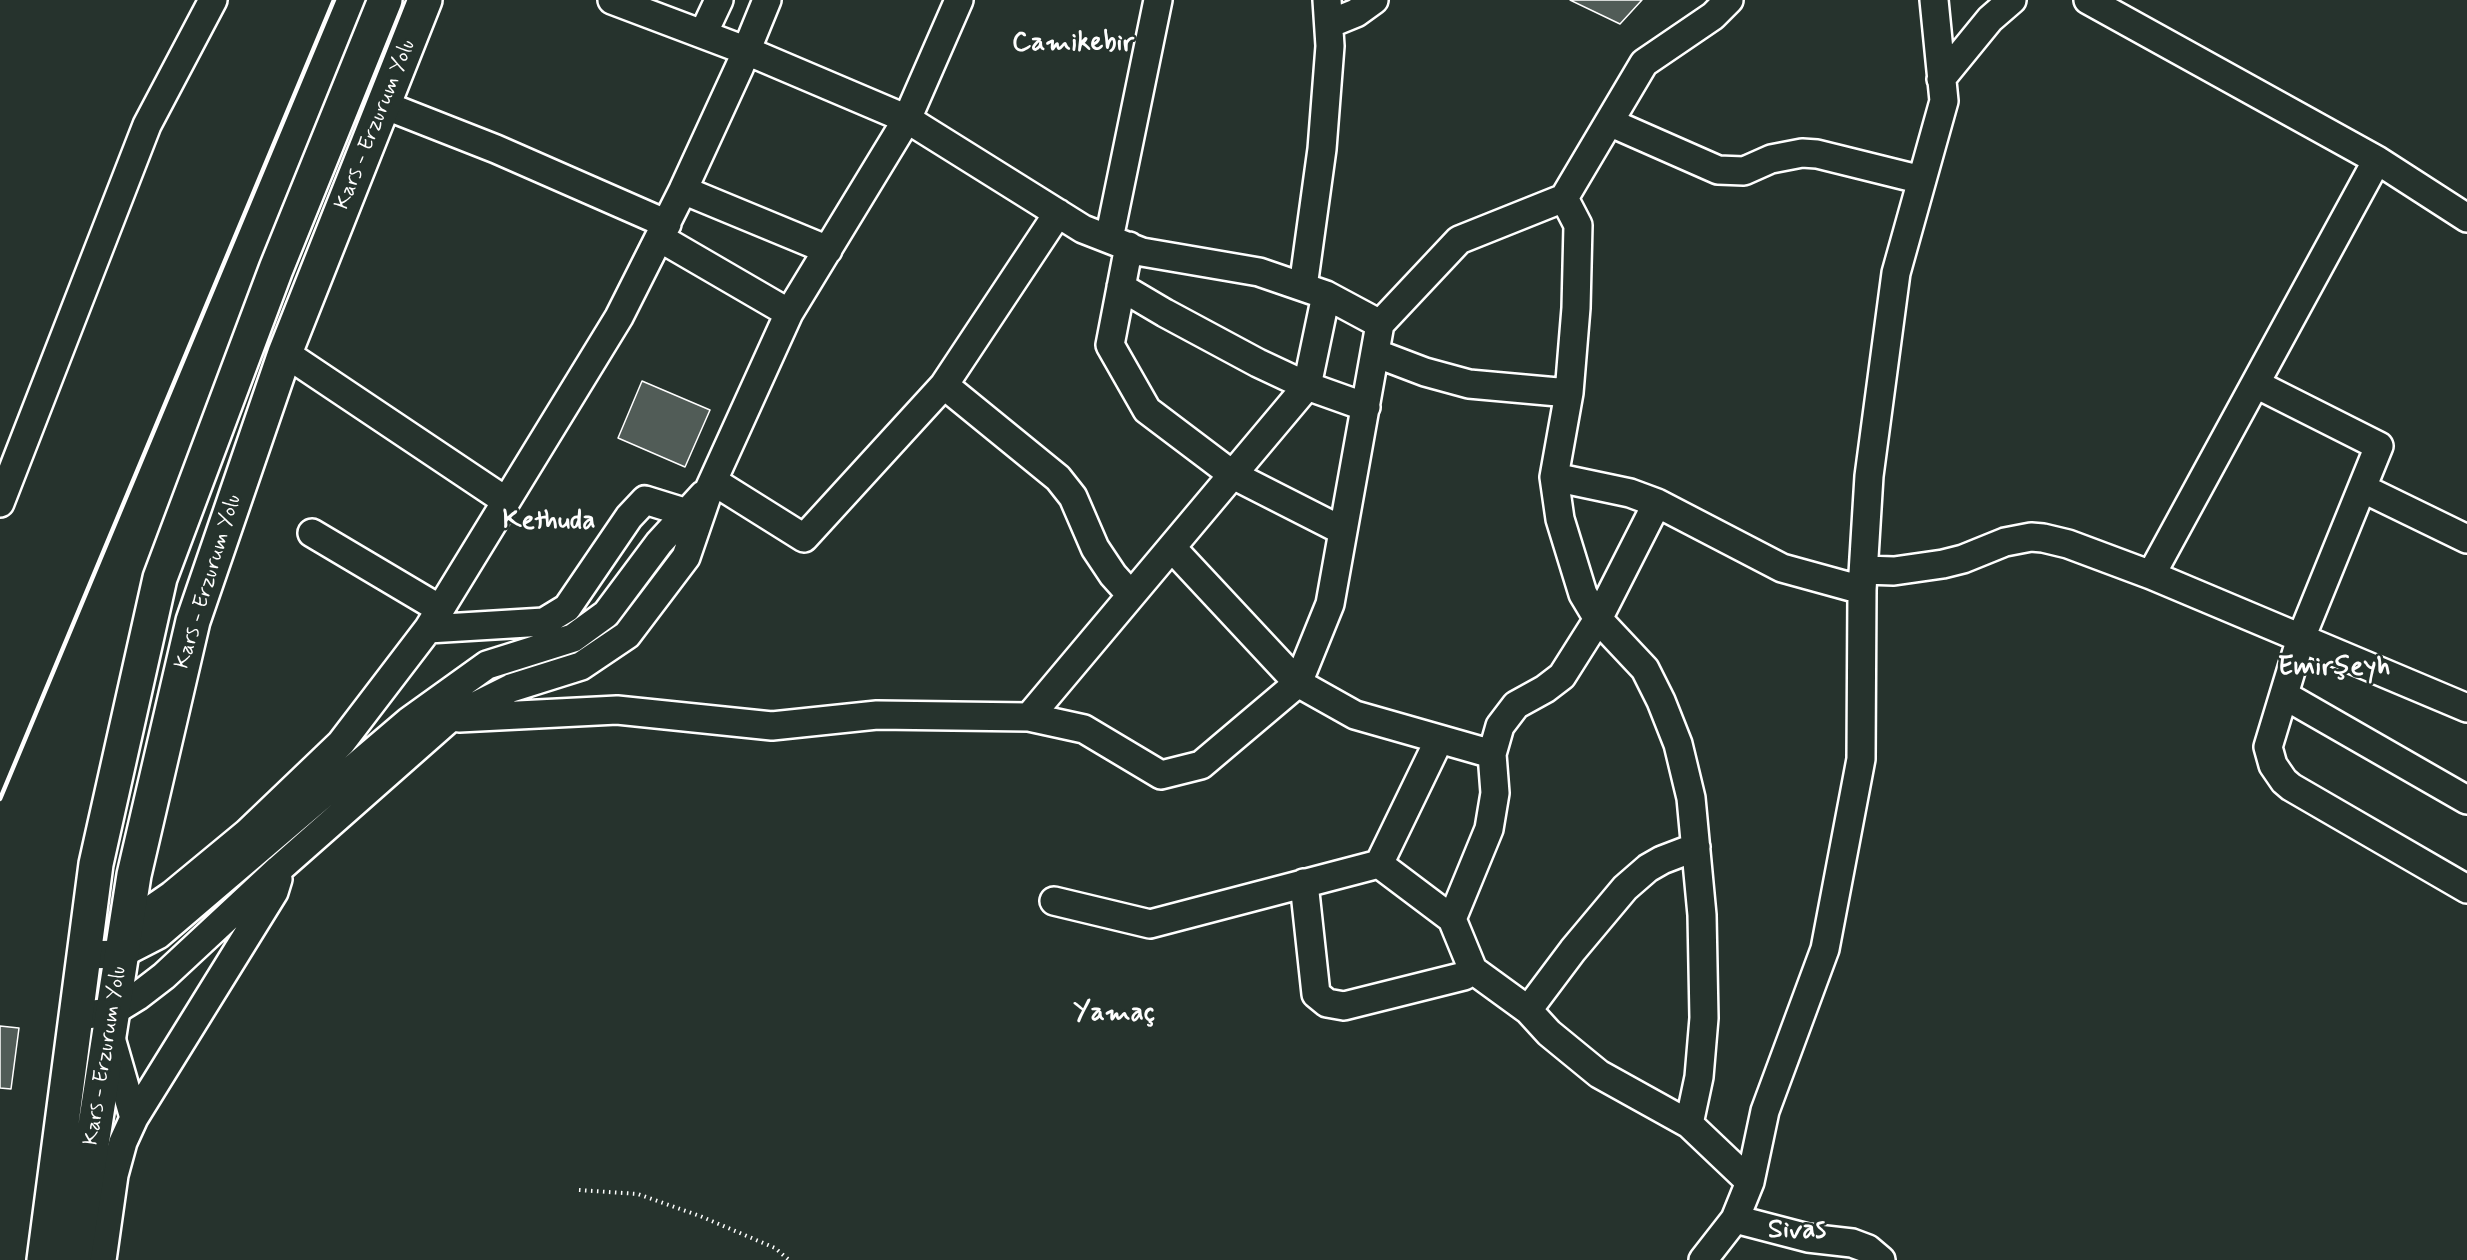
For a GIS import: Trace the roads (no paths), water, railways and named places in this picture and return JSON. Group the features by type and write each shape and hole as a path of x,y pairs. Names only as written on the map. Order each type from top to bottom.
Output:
{"highway":[{"name":"Kars - Erzurum Yolu","path":"44,1260 96,864 160,578 276,270 385,0"},
{"name":"Kars - Erzurum Yolu","path":"74,1260 134,875 193,621 285,353 425,0"}],"street":[{"path":"0,503 147,125 213,0"},
{"path":"612,0 747,51 907,120 1083,229 1142,252 1259,272 1315,291 1380,324"},
{"path":"703,34 719,0"},
{"path":"124,940 172,895 247,833 341,743 434,619 619,317 683,190 747,51 767,0"},
{"path":"111,1022 449,719 511,688 581,666 627,635 686,557 712,484 789,313 907,120 959,0"},
{"path":"1158,0 1119,243 1121,287 1110,345 1147,410 1233,475 1343,531"},
{"path":"1029,717 1307,386 1330,46 1328,12 1356,13 1374,0"},
{"path":"449,719 617,710 772,726 877,715 1029,717 1084,729 1161,775 1201,765 1299,683 1330,604 1380,324 1459,240 1564,198 1644,63 1713,16 1729,0"},
{"path":"1703,1260 1735,1219 1750,1182 1765,1111 1825,950 1861,759 1863,580 1869,476 1896,273 1944,101 1934,0"},
{"path":"1941,79 1990,19 2012,0"},
{"path":"2088,0 2377,160 2467,218"},
{"path":"384,105 496,149 663,231 789,313"},
{"path":"1609,123 1718,170 1744,171 1771,159 1802,153 1816,154 1922,180"},
{"path":"2151,575 2377,160"},
{"path":"683,190 828,250"},
{"path":"1564,198 1578,225 1576,308 1569,393 1554,477 1560,519 1582,594 1598,619 1645,669 1662,701 1678,744 1691,798 1702,915 1704,1018 1699,1077 1689,1124"},
{"path":"712,484 804,538 944,385 1058,213"},
{"path":"1121,287 1209,338 1307,386 1365,407"},
{"path":"285,353 506,501"},
{"path":"1375,353 1425,372 1469,384 1569,393"},
{"path":"2256,384 2379,446 2301,638 2268,747 2272,765 2284,781 2467,889"},
{"path":"944,385 1059,478 1073,497 1095,548 1113,575 1131,595"},
{"path":"1554,477 1630,493 1657,503 1782,568 1863,580 1894,570 1963,559 2005,542 2031,537 2056,540 2151,575 2467,708"},
{"path":"84,955 124,940 158,935 408,721 487,665 573,638 606,614 659,543 712,484"},
{"path":"2362,488 2467,539"},
{"path":"312,534 434,619 544,622 567,608 629,517 645,500 687,513"},
{"path":"1452,919 1489,829 1495,793 1492,754 1500,726 1510,711 1523,700 1545,689 1562,676 1598,619 1657,503"},
{"path":"1172,548 1299,683 1355,715 1492,754"},
{"path":"2284,695 2467,800"},
{"path":"1054,901 1150,924 1379,864 1439,740"},
{"path":"1528,1010 1573,950 1625,888 1662,860 1696,847"},
{"path":"1379,864 1452,919 1473,970 1528,1010 1549,1033 1599,1074 1689,1124 1750,1182"},
{"path":"102,1260 114,1175 123,1142 134,1118 274,892 279,869"},
{"path":"1304,883 1316,994 1327,1003 1344,1006 1464,976 1473,970"},
{"path":"76,1016 111,1022"},
{"path":"111,1022 134,1118"},
{"path":"1735,1219 1808,1238 1861,1245 1881,1260"}],"railway":[{"path":"0,799 334,0"}],"district":[{"name":"Camikebir","path":"1073,44"},
{"name":"Kethuda","path":"549,522"},
{"name":"Emirşeyh","path":"2334,668"},
{"name":"Yamaç","path":"1114,1014"},
{"name":"Sivas","path":"1797,1231"}]}
